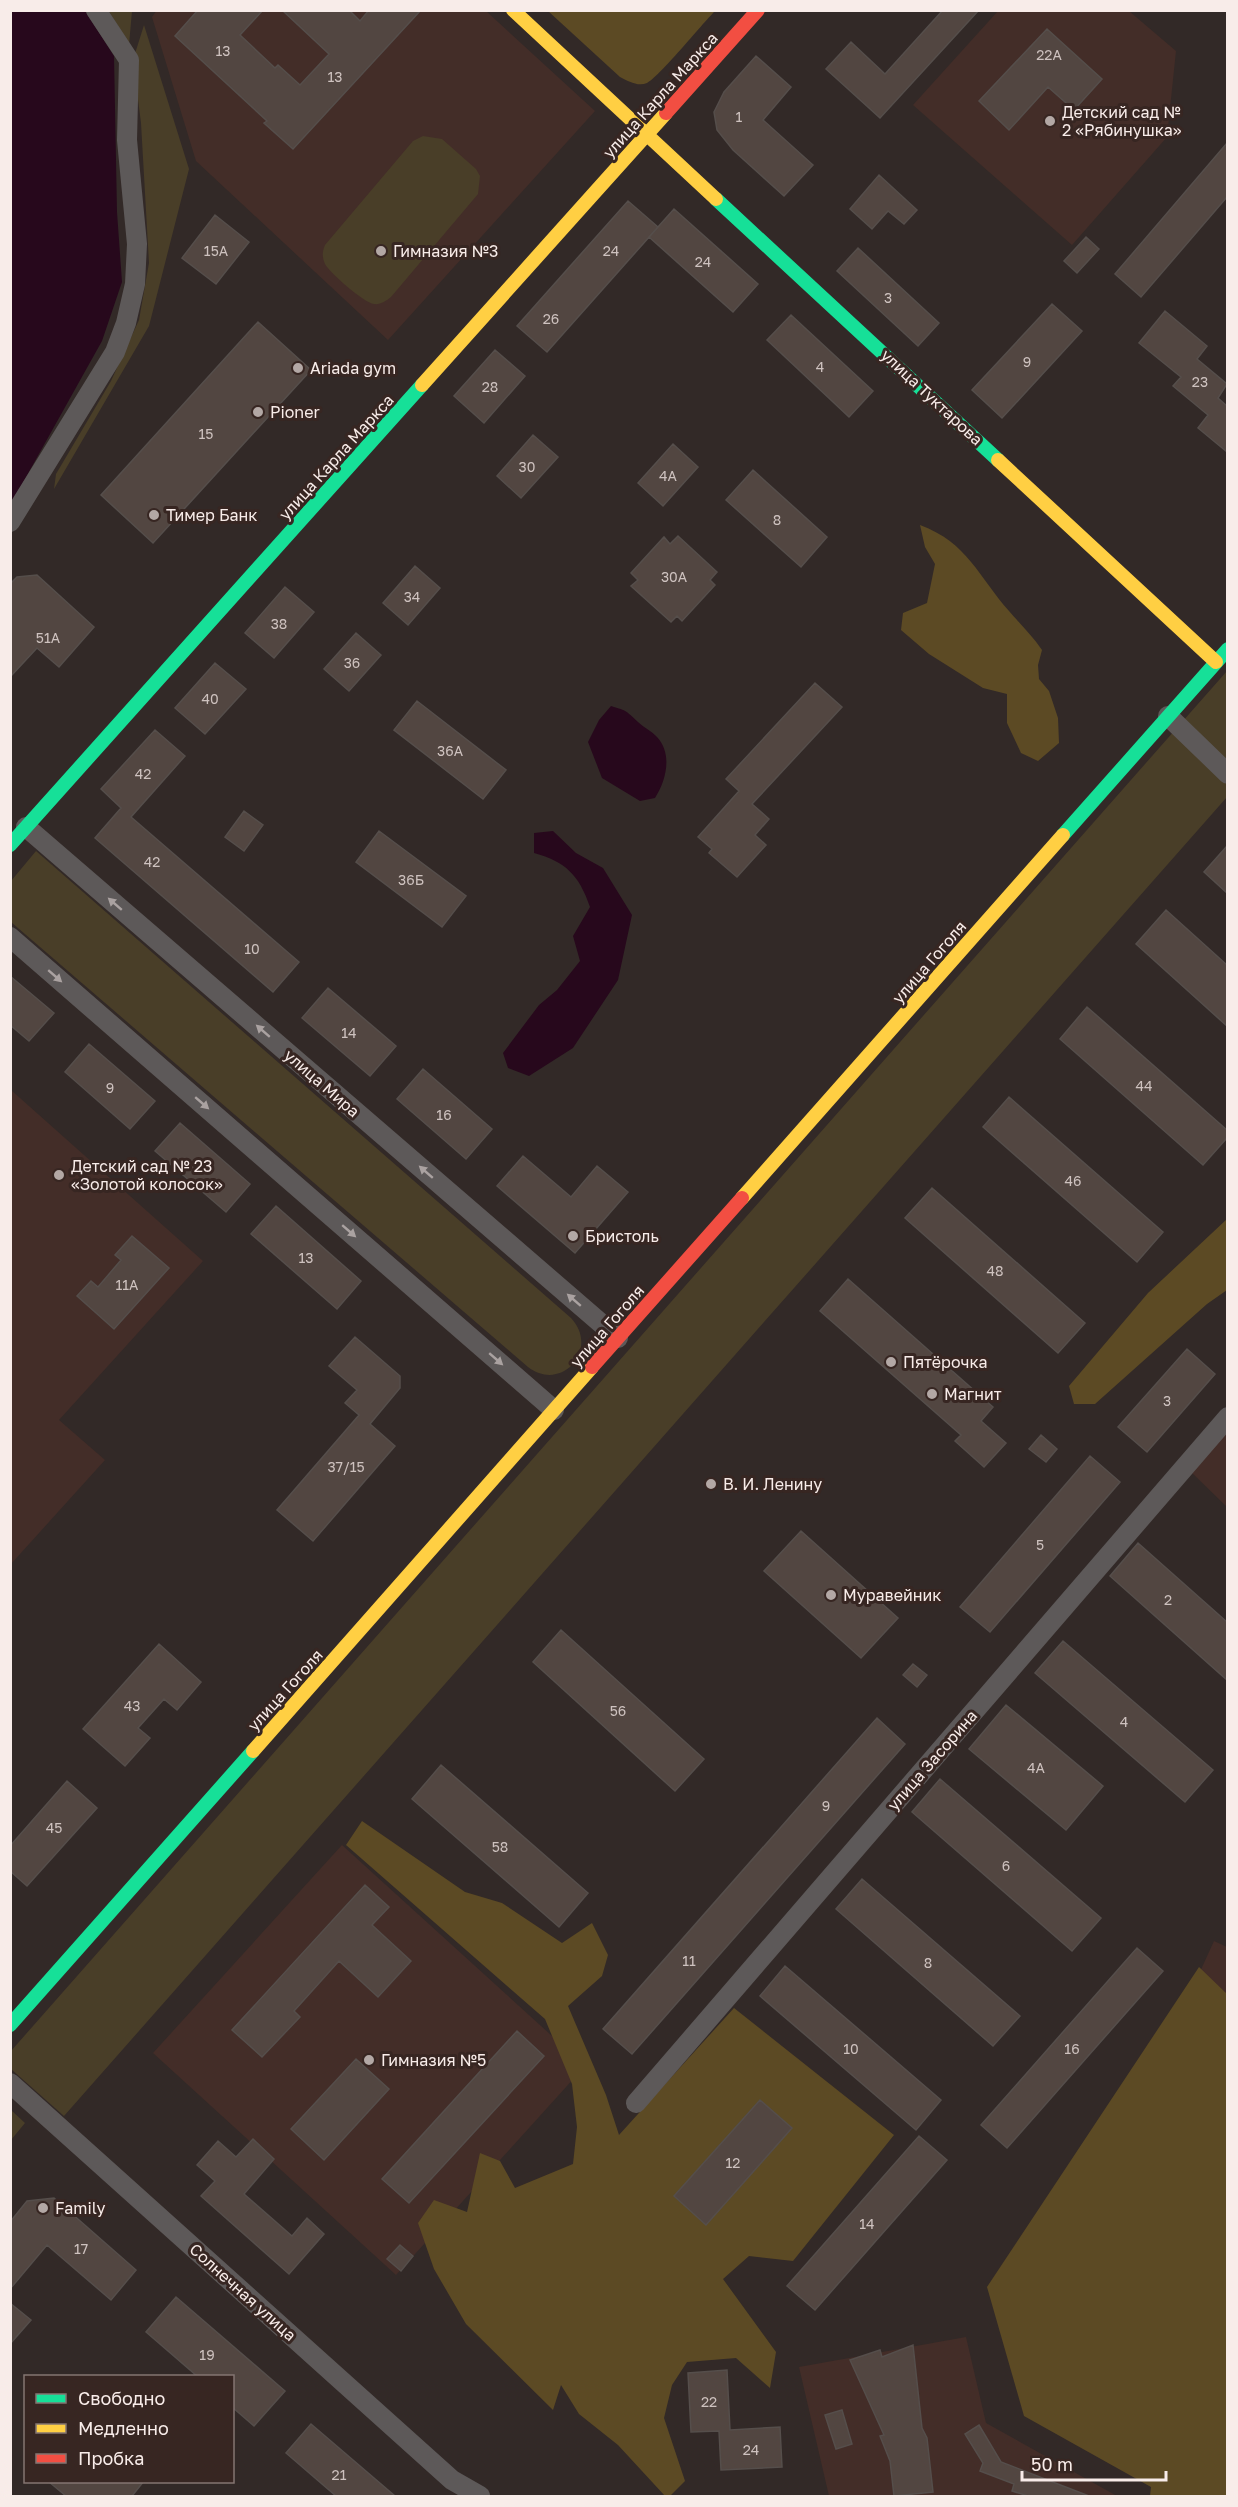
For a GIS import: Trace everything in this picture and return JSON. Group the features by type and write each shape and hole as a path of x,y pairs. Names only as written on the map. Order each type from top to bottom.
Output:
{"street":[{"path":"10,522 115,352 126,323 135,284 137,244 127,140 129,60 96,10"},
{"name":"улица Туктарова","path":"513,10 1216,662"},
{"name":"улица Карла Маркса","path":"10,845 758,10"},
{"name":"улица Гоголя","path":"10,2025 1227,649"},
{"path":"1168,716 1227,774"},
{"name":"улица Мира","path":"26,827 618,1338"},
{"path":"10,937 554,1410"},
{"name":"улица Засорина","path":"636,2103 1227,1417"},
{"name":"Солнечная улица","path":"10,2083 452,2480 480,2496"}],"shaded area":[{"name":"Гимназия №3","path":"157,10 486,11 595,111 388,340 196,161 152,17"},
{"path":"11,11 85,11 114,56 117,212 122,282 102,341 11,504"},
{"path":"108,11 132,11 129,45 110,13"},
{"path":"548,11 715,11 653,79 640,84 620,77"},
{"name":"Детский сад № 2 «Рябинушка»","path":"998,11 1129,11 1176,51 1167,137 1072,245 913,105"},
{"path":"144,25 189,169 149,326 54,489 56,474 111,381 139,320 149,263 141,123 133,60"},
{"path":"423,136 442,139 476,169 480,176 478,194 391,297 374,304 355,293 333,274 325,264 323,250 413,141"},
{"path":"920,525 936,532 961,551 1042,650 1038,665 1039,679 1049,691 1058,718 1059,743 1038,761 1021,753 1007,723 1007,694 983,688 929,654 901,630 903,613 927,603 935,564 925,547"},
{"path":"1227,671 1227,797 64,2116 11,2069 11,2051"},
{"path":"611,706 629,713 662,744 666,759 665,776 655,798 640,801 602,778 588,742 599,720"},
{"path":"553,831 576,853 603,868 632,915 618,980 573,1048 529,1076 508,1068 503,1053 539,1005 557,990 580,961 573,936 590,907 581,886 570,871 555,861 534,853 534,833"},
{"path":"36,851 571,1318 579,1330 581,1342 579,1354 573,1364 553,1375 541,1374 528,1367 11,922 11,881"},
{"name":"Детский сад № 23 «Золотой колосок»","path":"11,1090 203,1261 59,1420 105,1460 11,1564"},
{"path":"1227,1219 1227,1290 1207,1304 1095,1404 1074,1404 1069,1386 1148,1293"},
{"path":"1227,1428 1227,1507 1190,1471"},
{"path":"362,1821 465,1892 502,1903 562,1943 592,1923 608,1955 602,1976 568,2006 606,2095 619,2135 734,2008 894,2135 793,2261 749,2256 723,2279 776,2352 770,2388 736,2358 687,2362 672,2385 664,2418 685,2481 670,2496 665,2496 618,2445 579,2414 561,2385 553,2410 466,2324 434,2269 418,2223 434,2200 467,2212 480,2153 500,2161 515,2188 573,2164 577,2127 572,2084 545,2019 346,1845"},
{"name":"Гимназия №5","path":"342,1845 585,2066 396,2275 153,2053"},
{"path":"1214,1941 1227,1947 1227,2020 1188,1998"},
{"path":"1199,1967 1227,1994 1227,2496 1150,2496 1151,2487 1024,2416 987,2287"},
{"path":"11,2110 25,2123 11,2140"},
{"path":"966,2337 986,2423 1117,2496 829,2496 799,2367"}],"building":[{"path":"198,10 263,10 240,35 275,68 278,65 300,85 329,54 282,10 349,10 360,21 369,10 421,10 293,149 264,123 267,121 175,36"},
{"path":"943,10 979,10 880,118 826,69 851,42 885,74"},
{"path":"1047,29 1102,79 1074,110 1048,87 1009,130 979,101"},
{"path":"756,56 791,87 763,120 813,165 784,196 733,150 717,130 714,112 724,92"},
{"path":"1227,143 1227,197 1141,297 1115,274"},
{"path":"879,175 917,210 904,224 888,211 872,229 850,209"},
{"path":"628,201 658,227 547,352 517,326"},
{"path":"674,209 758,284 733,312 649,237"},
{"path":"215,215 249,242 216,284 182,258"},
{"path":"1086,237 1099,249 1077,273 1064,261"},
{"path":"858,248 939,323 918,346 837,271"},
{"path":"1052,304 1082,331 1002,418 972,390"},
{"path":"1165,311 1207,346 1197,359 1227,384 1218,398 1227,406 1227,452 1198,428 1208,415 1173,386 1181,377 1139,343"},
{"path":"791,315 873,391 849,417 767,340"},
{"path":"258,322 311,370 153,543 101,495"},
{"path":"495,350 525,376 484,423 454,396"},
{"path":"533,435 558,457 521,498 497,476"},
{"path":"673,444 698,467 663,506 638,483"},
{"path":"753,470 827,537 801,567 726,500"},
{"path":"678,536 717,572 710,580 715,585 682,621 677,616 671,622 631,586 638,580 631,573 664,537 670,544"},
{"path":"415,566 440,588 408,625 383,603"},
{"path":"37,575 94,627 59,667 37,648 10,677 10,584 17,577"},
{"path":"285,587 314,612 274,658 245,633"},
{"path":"356,633 381,655 349,691 324,669"},
{"path":"215,663 246,689 205,734 175,708"},
{"path":"815,683 842,707 752,804 769,819 755,835 766,845 737,877 709,853 712,849 698,837 739,791 726,779"},
{"path":"417,701 506,770 483,799 394,730"},
{"path":"155,730 185,756 131,817 299,962 273,992 95,838 121,808 101,789"},
{"path":"244,811 263,825 244,851 225,837"},
{"path":"379,831 466,896 442,927 356,862"},
{"path":"1227,846 1227,893 1204,872"},
{"path":"1166,910 1227,965 1227,1026 1136,944"},
{"path":"10,976 54,1013 29,1041 10,1025"},
{"path":"328,988 396,1046 370,1076 302,1018"},
{"path":"1087,1007 1227,1130 1227,1138 1203,1165 1060,1039"},
{"path":"89,1044 155,1101 130,1129 65,1072"},
{"path":"423,1069 492,1129 466,1159 397,1099"},
{"path":"1009,1097 1163,1232 1137,1262 983,1127"},
{"path":"180,1123 250,1184 226,1212 155,1151"},
{"path":"523,1156 571,1197 597,1166 628,1192 575,1253 497,1186"},
{"path":"932,1188 1085,1323 1058,1353 905,1218"},
{"path":"276,1206 361,1281 337,1309 251,1234"},
{"path":"132,1236 169,1268 114,1329 77,1296 91,1281 98,1287 121,1260 115,1255"},
{"path":"848,1279 993,1407 981,1421 1006,1443 984,1467 955,1441 961,1435 820,1311"},
{"path":"355,1337 400,1376 400,1388 370,1424 395,1446 313,1541 277,1510 359,1415 345,1403 357,1390 329,1366"},
{"path":"1187,1349 1215,1374 1147,1452 1118,1427"},
{"path":"1041,1435 1057,1449 1046,1462 1029,1449"},
{"path":"1090,1456 1120,1482 990,1632 960,1607"},
{"name":"Муравейник","path":"801,1531 898,1618 861,1658 764,1571"},
{"path":"1138,1543 1227,1622 1227,1680 1110,1576"},
{"path":"561,1630 704,1759 675,1791 533,1662"},
{"path":"1063,1641 1213,1770 1185,1802 1035,1673"},
{"path":"159,1644 201,1682 177,1710 164,1699 138,1728 150,1738 125,1766 83,1729"},
{"path":"913,1664 927,1675 917,1687 903,1675"},
{"path":"1006,1705 1103,1786 1066,1830 969,1749"},
{"path":"877,1718 905,1744 632,2054 603,2029"},
{"path":"441,1765 588,1893 559,1927 412,1799"},
{"path":"940,1779 1101,1918 1072,1951 912,1812"},
{"path":"67,1781 97,1808 27,1886 10,1871 10,1846"},
{"path":"862,1879 1020,2016 993,2046 836,1909"},
{"path":"365,1885 389,1907 372,1925 411,1961 378,1997 339,1961 294,2011 300,2017 262,2057 232,2030"},
{"path":"1137,1948 1163,1971 1007,2148 981,2125"},
{"path":"785,1966 941,2100 916,2130 760,1996"},
{"path":"517,2031 544,2056 409,2203 382,2179"},
{"path":"356,2059 389,2089 324,2160 291,2129"},
{"path":"760,2100 792,2128 706,2225 674,2196"},
{"path":"919,2136 947,2160 815,2310 787,2286"},
{"path":"253,2139 274,2159 244,2194 292,2236 307,2218 324,2234 289,2274 201,2196 215,2181 197,2165 218,2141 236,2157"},
{"path":"54,2198 136,2270 111,2300 47,2245 10,2289 10,2222 27,2201"},
{"path":"400,2245 413,2256 401,2271 387,2259"},
{"path":"176,2297 285,2391 254,2426 234,2409 234,2375 196,2375 146,2332"},
{"path":"10,2303 31,2320 10,2344"},
{"path":"913,2345 922,2428 927,2438 933,2492 894,2496 890,2461 880,2436 884,2435 850,2360 880,2350 882,2357"},
{"path":"727,2370 730,2430 780,2427 782,2467 721,2470 719,2431 691,2432 688,2373"},
{"path":"842,2410 852,2444 836,2449 825,2415"},
{"path":"311,2424 395,2496 336,2496 286,2453"},
{"path":"979,2425 1001,2462 1089,2496 1028,2496 1012,2491 1014,2484 980,2471 983,2463 965,2434"},
{"path":"50,2483 142,2483 132,2496 66,2496"}],"traffic: fast":[{"path":"716,199 998,460"},
{"path":"10,845 422,385"},
{"path":"1063,835 1228,649"},
{"path":"10,2025 253,1751"}],"traffic: slow":[{"path":"513,10 716,199"},
{"path":"422,385 666,113"},
{"path":"998,460 1216,662"},
{"path":"742,1198 1063,835"},
{"path":"253,1751 592,1367"}],"traffic: jam":[{"path":"666,113 758,10"},
{"path":"592,1367 742,1198"}],"place":[{"name":"Детский сад № 2 «Рябинушка»","path":"1050,121"},
{"name":"Гимназия №3","path":"381,251"},
{"name":"Ariada gym","path":"298,368"},
{"name":"Pioner","path":"258,412"},
{"name":"Тимер Банк","path":"154,515"},
{"name":"Детский сад № 23 «Золотой колосок»","path":"59,1175"},
{"name":"Бристоль","path":"573,1236"},
{"name":"Пятёрочка","path":"891,1362"},
{"name":"Магнит","path":"932,1394"},
{"name":"В. И. Ленину","path":"711,1484"},
{"name":"Муравейник","path":"831,1595"},
{"name":"Гимназия №5","path":"369,2060"},
{"name":"Family","path":"43,2208"}]}
